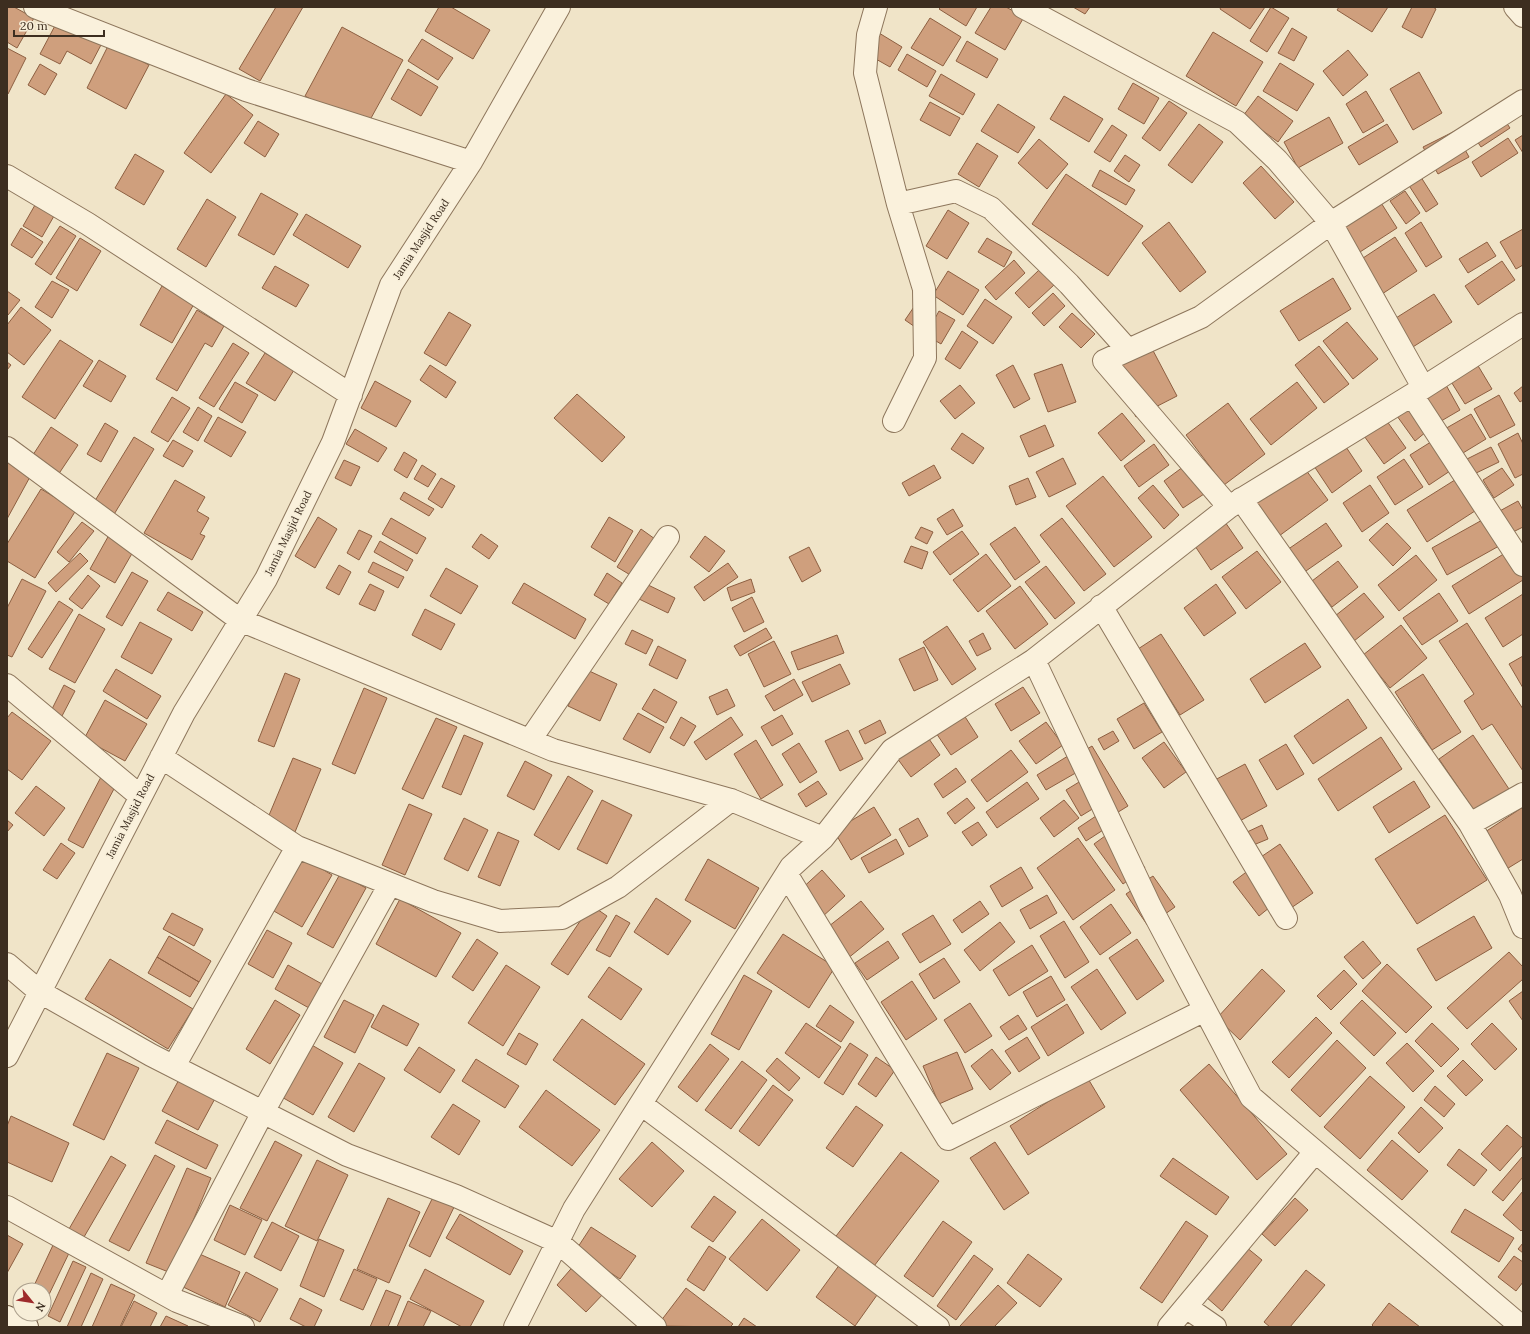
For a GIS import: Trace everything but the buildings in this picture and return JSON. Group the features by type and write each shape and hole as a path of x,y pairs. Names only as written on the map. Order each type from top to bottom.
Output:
{"street":[{"path":"35,7 246,90 471,162"},
{"name":"Jamia Masjid Road","path":"7,1056 184,713 273,565 333,442 391,285 471,162 559,7"},
{"path":"876,7 868,35 865,73 898,204 924,289 926,358 894,421"},
{"path":"1023,7 1237,122 1277,160 1331,223 1417,391 1523,565"},
{"path":"1515,7 1523,16"},
{"path":"1523,101 1331,223 1201,317 1104,361 1235,503 1470,824 1510,895 1523,927"},
{"path":"7,176 88,224 351,394"},
{"path":"898,204 956,191 991,208 1069,284 1128,350"},
{"path":"515,1327 574,1209 791,867 823,838 892,750 1034,660 1101,606 1235,503 1523,324"},
{"path":"7,448 240,620 553,750 731,800 823,838"},
{"path":"530,740 668,537"},
{"path":"1101,606 1286,918"},
{"path":"1034,660 1150,906 1251,1097 1522,1327"},
{"path":"10,694 140,796"},
{"path":"161,757 297,847 433,901 500,921 562,918 618,887 731,800"},
{"path":"1470,824 1523,794"},
{"path":"174,1066 297,847"},
{"path":"786,875 948,1139 1205,1010"},
{"path":"167,1295 263,1112 390,884"},
{"path":"7,964 40,992 174,1066 347,1155 456,1196 558,1242 655,1327"},
{"path":"641,1104 938,1327"},
{"path":"1169,1327 1315,1152"},
{"path":"7,1207 177,1301 243,1327"},
{"path":"1186,1307 1215,1327"},
{"path":"7,1316 27,1327"}]}
